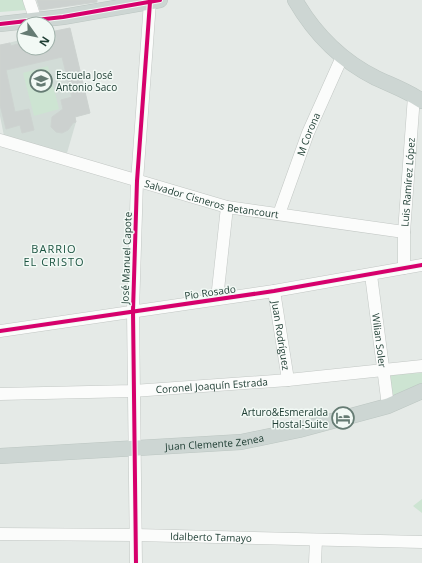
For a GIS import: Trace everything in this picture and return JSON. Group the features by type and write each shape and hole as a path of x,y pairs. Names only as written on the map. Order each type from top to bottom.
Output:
{"main road":[{"path":"295,0 310,24 342,57 374,77 418,99"},
{"path":"56,18 155,1"},
{"path":"0,24 16,23"},
{"name":"Juan Clemente Zenea","path":"0,456 241,442 300,430 388,406 422,391"}],"street":[{"path":"29,0 34,16"},
{"name":"José Manuel Capote","path":"136,563 132,311 137,181 155,1"},
{"name":"M Corona","path":"280,214 308,133 342,57"},
{"name":"Luis Ramírez López","path":"404,268 404,232 418,99"},
{"name":"Salvador Cisneros Betancourt","path":"0,140 227,207 404,232"},
{"path":"217,299 227,207"},
{"name":"Pio Rosado","path":"0,331 274,291 422,265"},
{"name":"Wilian Soler","path":"371,275 388,406"},
{"name":"Juan Rodríguez","path":"274,291 288,380"},
{"name":"Coronel Joaquín Estrada","path":"0,394 133,391 288,380 422,366"},
{"name":"Idalberto Tamayo","path":"0,534 136,535 422,542"},
{"path":"315,563 316,540"}],"shaded area":[{"name":"Escuela José Antonio Saco","path":"70,28 90,113 75,117 76,122 67,153 4,136 0,116 0,45 16,41 16,56 56,56 56,31"}],"green space":[{"path":"0,0 23,0 26,10 0,12"},
{"path":"48,66 59,109 34,116 23,73"},
{"path":"422,373 422,384 389,401 385,374"},
{"path":"422,499 422,513 413,506"}],"building":[{"path":"37,0 97,0 97,2 40,10"},
{"path":"70,28 90,113 75,117 76,122 73,123 68,130 62,133 56,132 51,127 52,117 63,109 61,100 72,97 62,57 6,70 15,112 29,109 34,130 22,133 20,125 6,129 0,105 0,45 10,43 11,46 16,44 16,56 56,56 56,31"}],"cycle path":[{"path":"0,24 63,17 160,0"},
{"path":"136,563 133,311 137,181 150,2"},
{"path":"0,331 274,291 422,265"}],"place":[{"name":"Escuela José Antonio Saco","path":"41,81"},
{"name":"Arturo&Esmeralda Hostal-Suite","path":"343,418"}],"district":[{"name":"BARRIO EL CRISTO","path":"54,254"}]}
